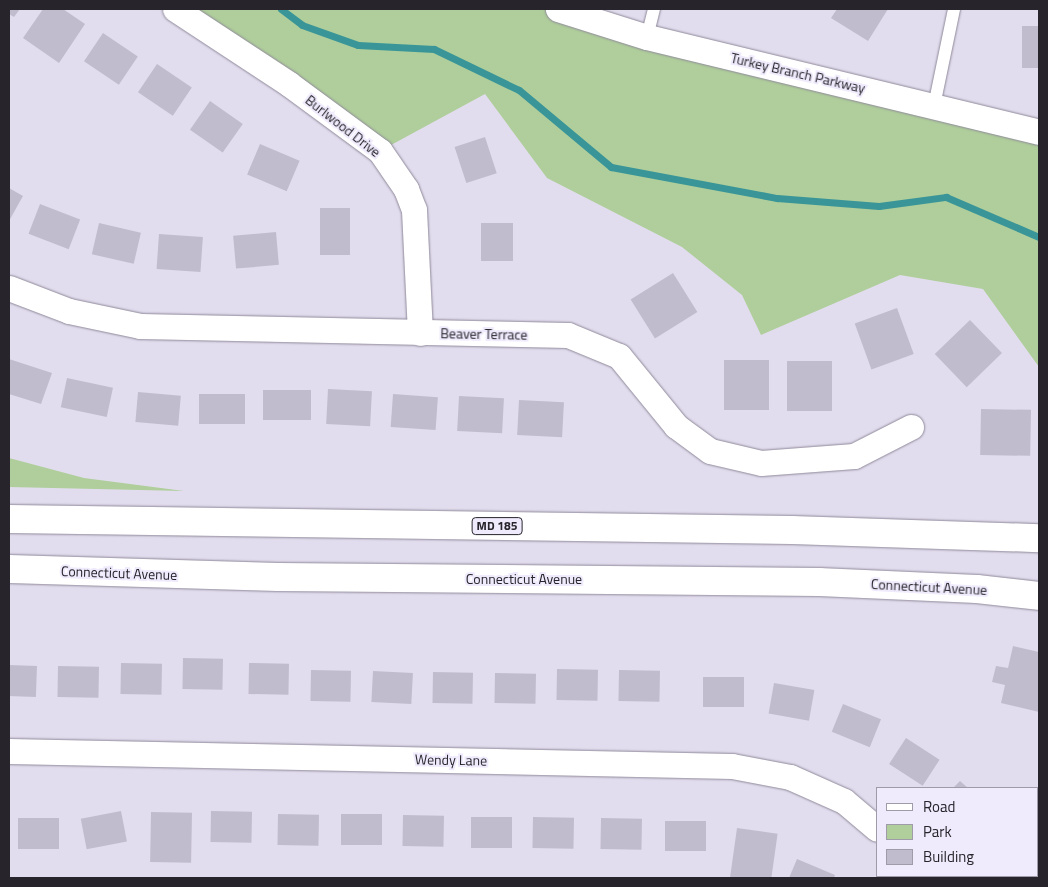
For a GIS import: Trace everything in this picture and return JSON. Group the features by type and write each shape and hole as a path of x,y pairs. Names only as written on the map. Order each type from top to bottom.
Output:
{"main road":[{"name":"MD 185","path":"9,519 802,530 1039,538"},
{"name":"Connecticut Avenue","path":"9,569 278,577 819,582 978,589 1039,596"}],"street":[{"name":"Burlwood Drive","path":"175,9 289,84 380,151 406,190 414,210 420,333"},
{"name":"Turkey Branch Parkway","path":"558,9 647,37 1039,132"},
{"name":"Beaver Terrace","path":"9,288 69,311 140,326 568,335 619,356 676,426 710,451 762,463 854,456 911,427"},
{"name":"Wendy Lane","path":"9,751 732,766 790,777 844,801 876,828"}],"lane":[{"path":"647,37 654,9"},
{"path":"934,106 954,9"}],"green space":[{"path":"175,9 558,9 1039,132 1039,367 983,289 900,275 761,335 742,295 682,247 547,178 485,94 380,151"},
{"path":"9,458 84,478 184,491 9,487"}],"building":[{"path":"9,9 20,9 14,17 9,14"},
{"path":"43,9 63,9 85,24 59,63 23,38"},
{"path":"837,9 888,9 868,41 831,18"},
{"path":"1022,26 1039,26 1039,68 1022,68"},
{"path":"103,33 138,56 119,85 84,61"},
{"path":"157,64 192,87 173,116 138,92"},
{"path":"210,101 243,124 223,153 190,130"},
{"path":"485,137 497,173 466,183 455,147"},
{"path":"260,144 300,161 287,191 247,174"},
{"path":"9,188 23,196 9,221"},
{"path":"40,204 80,219 69,249 29,234"},
{"path":"320,208 350,208 350,255 320,255"},
{"path":"99,223 141,233 134,264 92,254"},
{"path":"481,223 513,223 513,261 481,261"},
{"path":"276,232 279,265 236,269 233,236"},
{"path":"159,234 203,237 200,272 157,269"},
{"path":"673,273 697,312 655,339 631,299"},
{"path":"897,308 914,354 871,369 855,323"},
{"path":"970,320 1002,353 967,387 935,354"},
{"path":"9,359 52,373 41,404 9,394"},
{"path":"724,360 769,360 769,410 724,410"},
{"path":"787,361 832,361 832,411 787,411"},
{"path":"67,378 113,388 107,417 61,407"},
{"path":"328,389 372,391 370,426 326,424"},
{"path":"263,390 311,390 311,420 263,420"},
{"path":"138,392 181,396 178,426 135,422"},
{"path":"199,394 245,394 245,424 199,424"},
{"path":"393,394 438,397 436,430 391,427"},
{"path":"459,396 504,398 502,433 457,431"},
{"path":"519,400 564,402 562,437 517,435"},
{"path":"981,409 1031,410 1030,456 980,455"},
{"path":"1013,646 1039,652 1039,712 1001,703 1005,685 992,682 996,666 1008,668"},
{"path":"183,658 223,659 222,690 182,689"},
{"path":"121,663 162,664 161,695 120,694"},
{"path":"249,663 289,664 288,695 248,694"},
{"path":"9,665 37,666 36,697 9,696"},
{"path":"58,666 99,667 98,698 57,697"},
{"path":"557,669 598,670 597,701 556,700"},
{"path":"311,670 351,671 350,702 310,701"},
{"path":"619,670 660,671 659,702 618,701"},
{"path":"373,671 413,673 411,704 371,702"},
{"path":"433,672 473,673 472,704 432,703"},
{"path":"495,673 536,674 535,704 494,703"},
{"path":"703,677 744,677 744,707 703,707"},
{"path":"774,683 814,690 809,721 769,714"},
{"path":"843,704 881,719 870,747 832,732"},
{"path":"906,738 940,760 923,786 889,764"},
{"path":"960,781 967,787 954,787"},
{"path":"121,811 127,841 87,849 81,819"},
{"path":"211,811 252,812 251,843 210,842"},
{"path":"151,812 192,813 191,863 150,862"},
{"path":"278,814 319,815 318,846 277,845"},
{"path":"341,814 382,814 382,845 341,845"},
{"path":"403,815 444,816 443,847 402,846"},
{"path":"471,817 512,817 512,848 471,848"},
{"path":"533,817 574,818 573,849 532,848"},
{"path":"18,818 59,818 59,849 18,849"},
{"path":"601,818 642,819 641,850 600,849"},
{"path":"665,821 706,821 706,851 665,851"},
{"path":"737,828 778,834 771,878 730,878"},
{"path":"797,859 835,875 834,878 789,878"}],"waterway":[{"path":"281,9 302,25 358,45 434,49 519,90 611,167 777,198 879,206 946,197 1039,237"}]}
